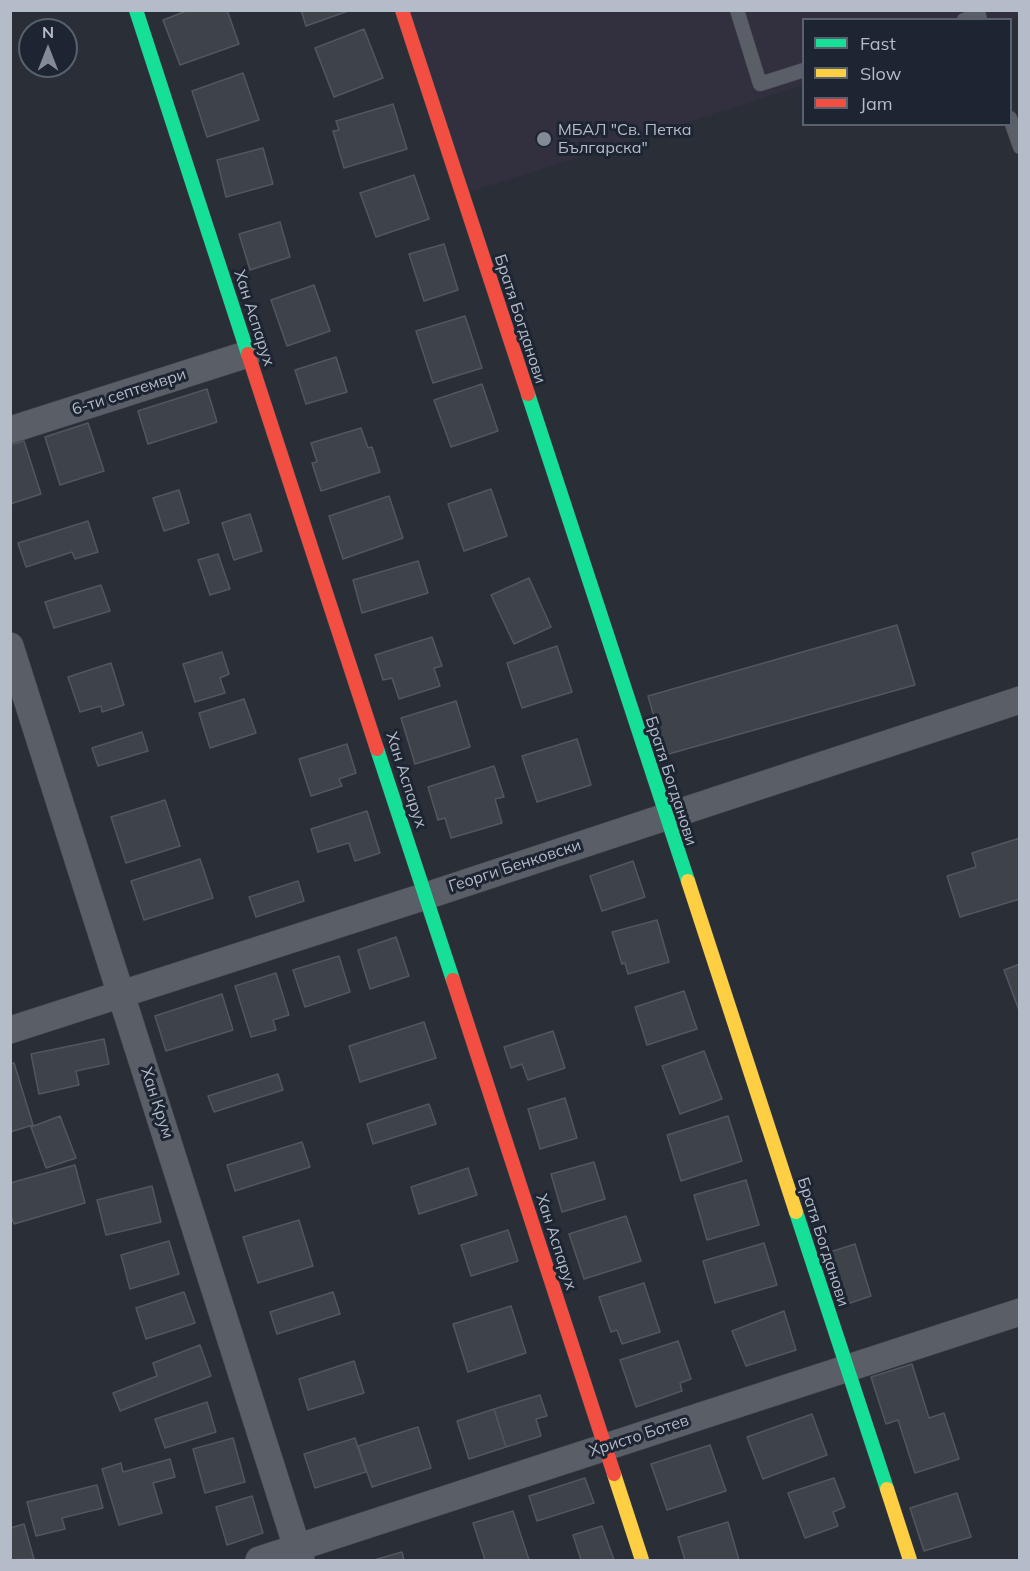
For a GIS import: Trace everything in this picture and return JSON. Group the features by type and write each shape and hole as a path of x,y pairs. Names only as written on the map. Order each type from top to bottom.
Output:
{"street":[{"name":"Хан Аспарух","path":"136,10 642,1560"},
{"name":"Братя Богданови","path":"402,10 910,1560"},
{"name":"6-ти септември","path":"10,430 248,354"},
{"name":"Хан Крум","path":"10,646 299,1554"},
{"name":"Георги Бенковски","path":"10,1030 426,896 1020,700"},
{"name":"Христо Ботев","path":"259,1560 299,1554 605,1448 1020,1312"}],"lane":[{"path":"737,10 760,84 802,71"},
{"path":"979,17 992,10"},
{"path":"1012,121 1020,147"}],"shaded area":[{"name":"МБАЛ \"Св. Петка Българска\"","path":"1019,10 1020,17 1012,19 802,18 802,85 469,192 410,11"}],"building":[{"path":"189,10 227,10 239,44 180,65 163,20"},
{"path":"301,10 351,10 306,26"},
{"path":"364,29 383,78 334,97 315,48"},
{"path":"243,73 259,120 207,137 192,91"},
{"path":"393,104 407,149 344,168 333,131 339,130 336,121"},
{"path":"263,148 273,184 226,197 217,160"},
{"path":"414,175 429,219 376,237 360,193"},
{"path":"280,222 290,257 250,270 239,234"},
{"path":"444,244 458,290 424,301 409,254"},
{"path":"314,285 330,331 287,346 271,300"},
{"path":"465,316 482,368 433,383 416,331"},
{"path":"336,357 347,392 306,404 295,370"},
{"path":"482,384 498,431 451,447 434,400"},
{"path":"207,389 217,422 148,444 138,411"},
{"path":"88,423 104,471 60,485 45,437"},
{"path":"361,428 368,448 372,447 380,472 321,491 312,463 317,462 311,443"},
{"path":"24,441 41,494 10,504 10,445"},
{"path":"491,489 507,536 464,551 448,504"},
{"path":"179,490 189,523 164,531 153,498"},
{"path":"389,496 403,538 343,559 329,516"},
{"path":"250,514 262,551 234,560 222,523"},
{"path":"88,521 98,552 75,559 72,552 26,567 18,543"},
{"path":"218,554 230,589 210,595 198,560"},
{"path":"418,561 428,593 362,613 353,580"},
{"path":"529,578 551,627 514,644 491,595"},
{"path":"101,585 110,611 54,628 45,602"},
{"path":"897,625 915,685 665,755 648,696"},
{"path":"432,637 442,666 434,668 440,686 399,699 392,678 383,680 375,655"},
{"path":"557,646 572,692 522,708 507,663"},
{"path":"222,652 229,674 220,678 225,693 195,702 183,664"},
{"path":"111,663 124,705 102,712 101,706 80,712 68,677"},
{"path":"244,699 256,733 210,748 199,713"},
{"path":"456,701 470,747 415,764 401,718"},
{"path":"142,732 148,751 98,766 92,748"},
{"path":"577,739 591,785 537,802 522,756"},
{"path":"347,744 356,773 339,779 342,786 311,796 299,759"},
{"path":"494,766 504,797 495,799 502,823 451,838 445,818 438,820 428,787"},
{"path":"165,800 180,846 126,863 111,817"},
{"path":"367,811 380,853 355,861 349,843 318,852 311,829"},
{"path":"1020,838 1020,899 960,917 947,876 976,867 972,853"},
{"path":"200,859 213,898 144,920 131,881"},
{"path":"633,861 645,897 602,911 590,876"},
{"path":"298,881 304,901 256,917 249,897"},
{"path":"657,920 669,962 628,974 625,963 622,964 612,932"},
{"path":"396,937 409,976 370,989 358,950"},
{"path":"339,956 350,992 305,1007 293,970"},
{"path":"1020,964 1020,1013 1004,970"},
{"path":"276,973 289,1015 273,1020 276,1030 251,1037 235,986"},
{"path":"684,991 697,1029 647,1045 635,1007"},
{"path":"222,994 233,1030 166,1051 155,1016"},
{"path":"424,1022 436,1058 360,1082 349,1046"},
{"path":"553,1031 565,1068 528,1080 522,1064 511,1068 504,1047"},
{"path":"104,1039 109,1064 76,1071 79,1085 39,1094 31,1054"},
{"path":"704,1051 722,1099 680,1114 662,1066"},
{"path":"14,1063 33,1125 10,1132 10,1064"},
{"path":"278,1074 283,1090 214,1112 208,1096"},
{"path":"565,1098 577,1138 540,1149 528,1109"},
{"path":"429,1104 436,1124 373,1144 367,1124"},
{"path":"60,1116 76,1158 46,1168 31,1127"},
{"path":"728,1116 742,1161 681,1181 667,1135"},
{"path":"302,1142 310,1167 235,1191 227,1165"},
{"path":"594,1162 605,1199 562,1212 551,1174"},
{"path":"75,1165 85,1203 14,1224 10,1213 10,1183"},
{"path":"468,1168 477,1195 419,1214 411,1187"},
{"path":"746,1180 759,1225 707,1240 694,1195"},
{"path":"152,1186 161,1222 106,1235 97,1200"},
{"path":"626,1216 641,1261 584,1279 569,1234"},
{"path":"299,1220 313,1266 258,1283 243,1237"},
{"path":"508,1230 518,1261 471,1276 461,1245"},
{"path":"169,1241 179,1274 130,1289 121,1255"},
{"path":"764,1243 777,1285 715,1303 703,1261"},
{"path":"855,1244 871,1296 844,1305 827,1253"},
{"path":"644,1283 660,1332 622,1344 617,1330 611,1332 599,1297"},
{"path":"184,1292 195,1323 146,1339 136,1308"},
{"path":"333,1292 340,1314 277,1334 270,1312"},
{"path":"511,1306 526,1353 468,1372 453,1324"},
{"path":"784,1311 796,1350 746,1366 732,1331"},
{"path":"678,1341 691,1379 680,1383 682,1391 636,1407 620,1360"},
{"path":"200,1345 211,1376 120,1411 113,1393 157,1376 153,1363"},
{"path":"354,1361 364,1393 308,1410 299,1379"},
{"path":"912,1364 929,1418 944,1413 959,1459 915,1473 898,1420 886,1424 871,1377"},
{"path":"540,1395 547,1416 536,1419 541,1436 506,1447 494,1409"},
{"path":"207,1402 216,1432 165,1448 155,1419"},
{"path":"494,1409 506,1447 469,1459 457,1421"},
{"path":"812,1414 827,1455 763,1479 747,1437"},
{"path":"418,1427 431,1468 372,1487 358,1446"},
{"path":"233,1438 245,1482 205,1493 193,1449"},
{"path":"355,1438 366,1472 315,1488 304,1454"},
{"path":"710,1445 726,1491 667,1510 651,1464"},
{"path":"170,1459 175,1477 153,1483 162,1513 119,1525 102,1469 121,1463 123,1472"},
{"path":"585,1478 594,1503 537,1521 529,1496"},
{"path":"834,1478 845,1507 833,1512 838,1526 805,1538 788,1493"},
{"path":"97,1485 103,1508 62,1518 65,1529 36,1536 27,1502"},
{"path":"957,1493 971,1537 924,1551 910,1508"},
{"path":"252,1496 263,1533 227,1545 216,1507"},
{"path":"513,1511 529,1560 485,1560 473,1523"},
{"path":"728,1522 739,1560 685,1560 678,1537"},
{"path":"24,1524 34,1559 10,1560 10,1528"},
{"path":"602,1526 614,1560 581,1560 573,1535"},
{"path":"402,1552 404,1560 374,1560"}],"traffic: fast":[{"path":"136,10 248,354"},
{"path":"528,394 688,881"},
{"path":"377,749 453,980"},
{"path":"796,1212 887,1489"}],"traffic: slow":[{"path":"688,881 796,1212"},
{"path":"614,1474 642,1560"},
{"path":"887,1489 910,1560"}],"traffic: jam":[{"path":"402,10 528,394"},
{"path":"248,354 377,749"},
{"path":"453,980 614,1474"}],"place":[{"name":"МБАЛ \"Св. Петка Българска\"","path":"544,139"}]}
